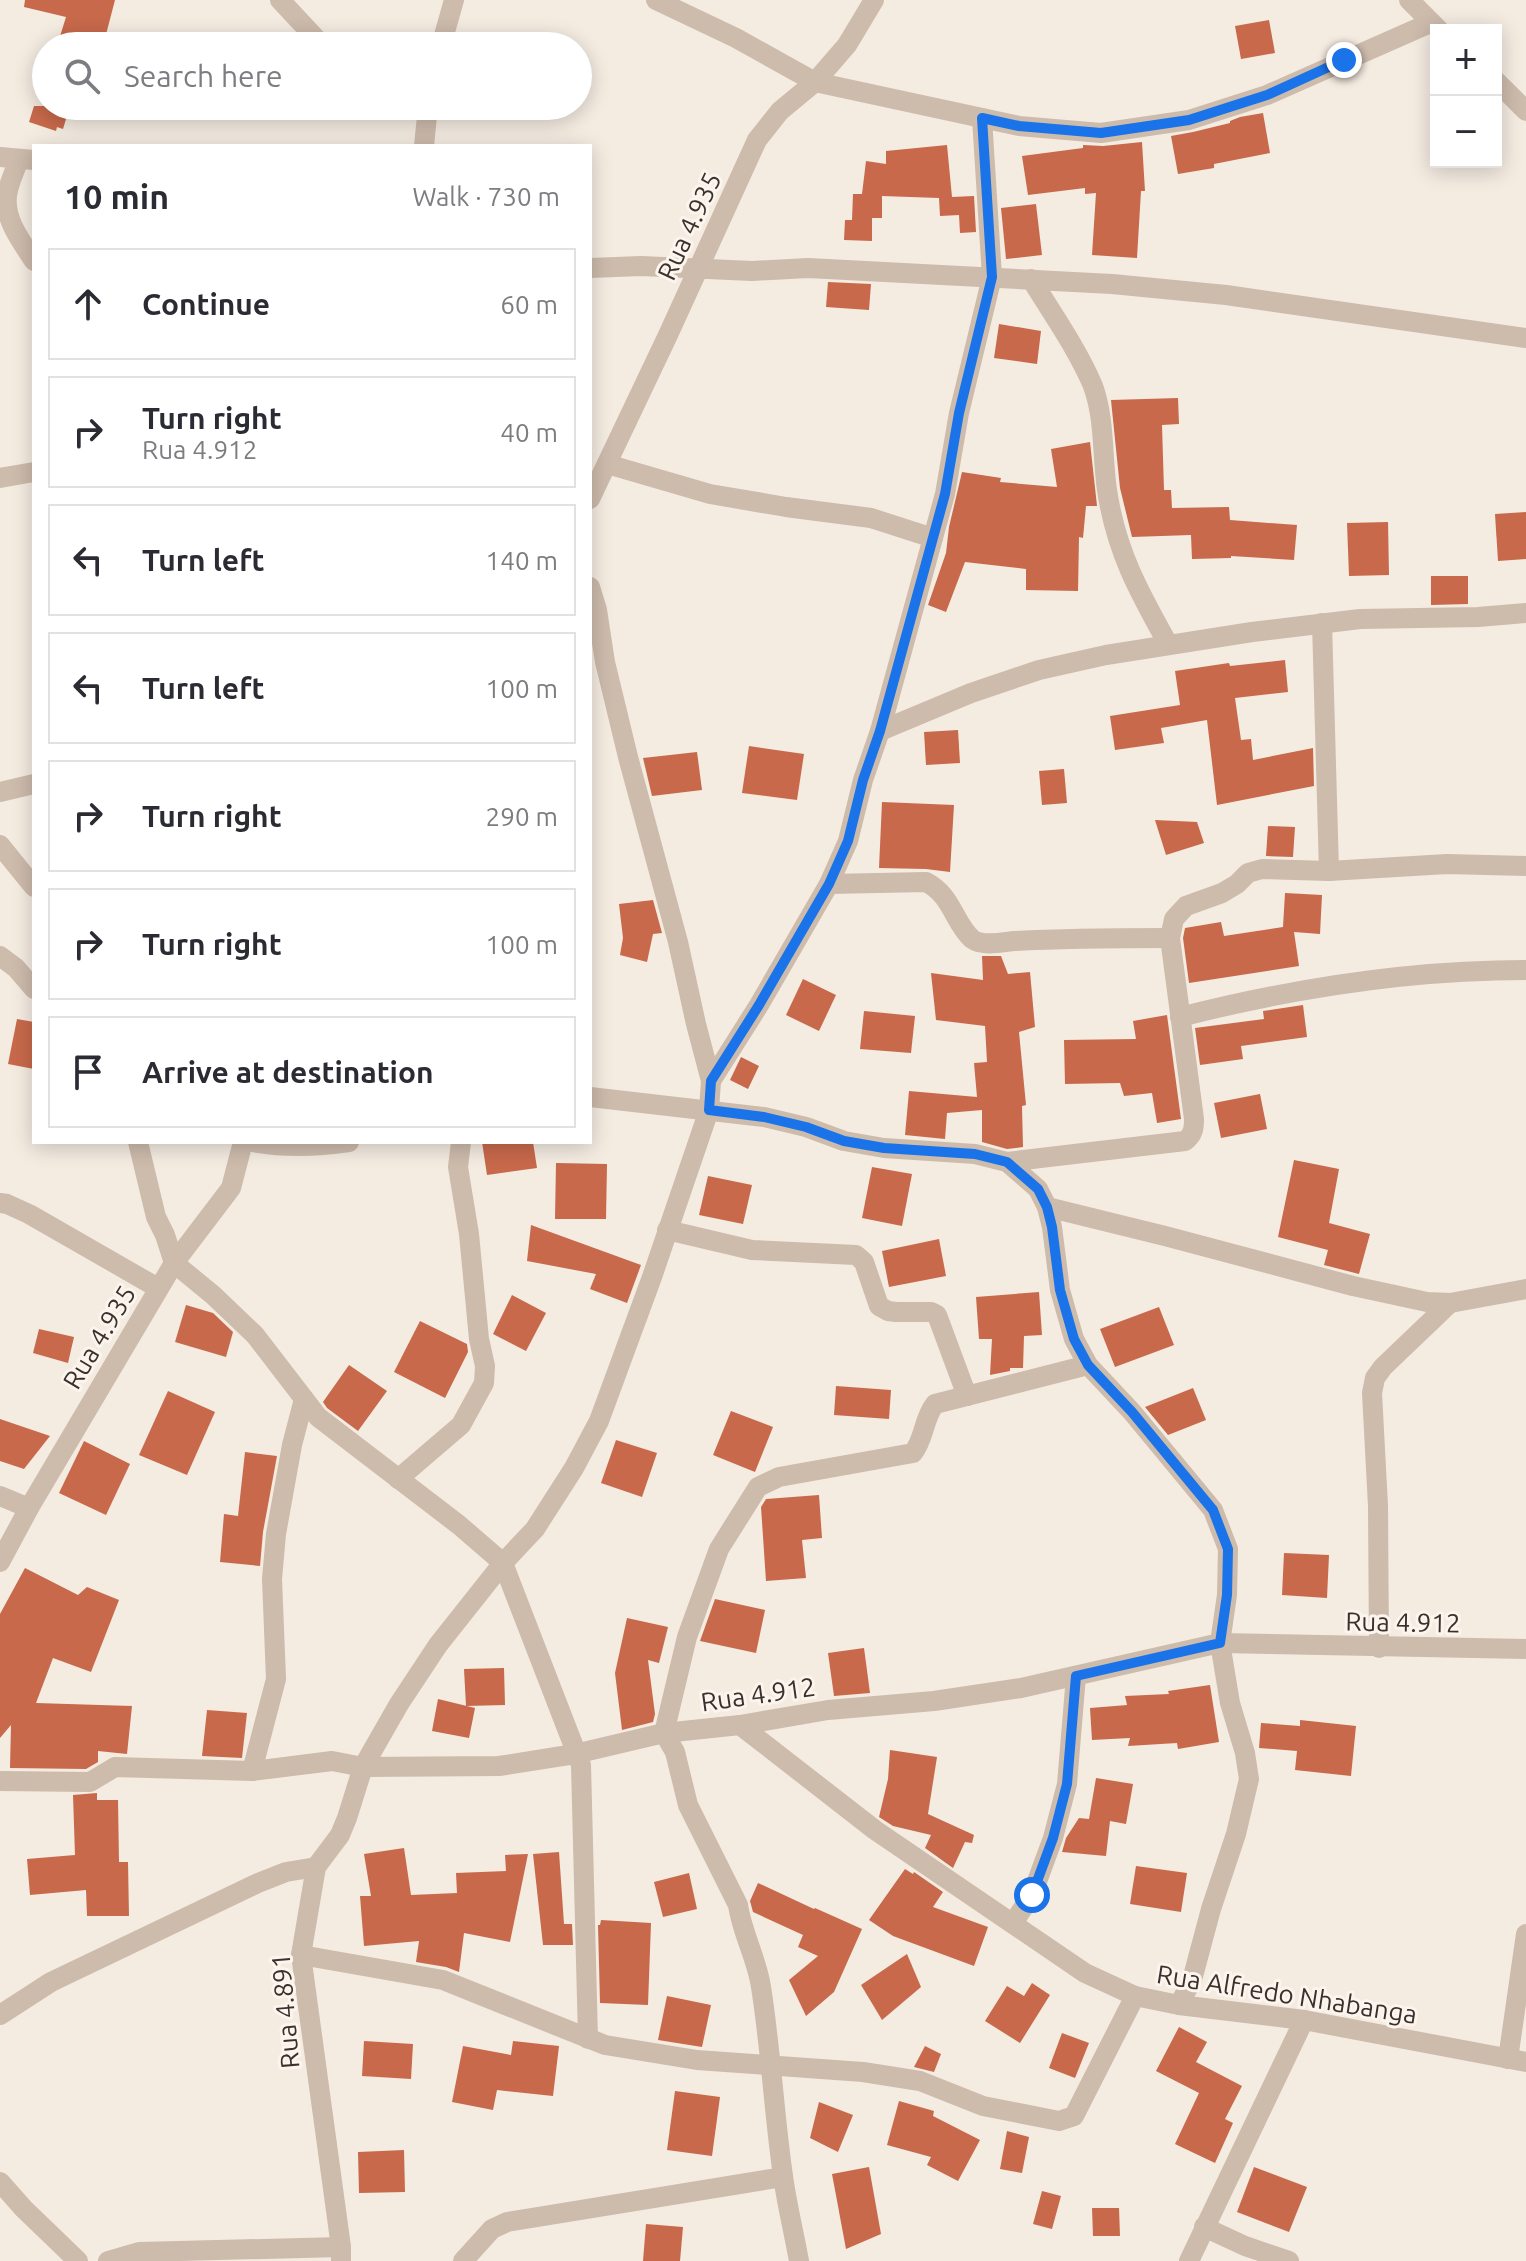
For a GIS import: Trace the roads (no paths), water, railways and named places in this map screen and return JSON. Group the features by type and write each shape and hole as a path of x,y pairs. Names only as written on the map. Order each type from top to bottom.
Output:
{"street":[{"path":"280,0 310,32"},
{"path":"445,32 454,0"},
{"path":"656,0 736,38 815,82 1019,126 1101,133 1189,120 1267,95 1430,29"},
{"name":"Rua 4.935","path":"592,495 757,140 780,111 815,82 847,45 874,0"},
{"path":"1409,0 1431,24"},
{"path":"1502,87 1526,111"},
{"path":"711,1081 829,884 848,841 863,780 880,731 945,494 959,413 992,277 982,118"},
{"path":"424,144 427,120"},
{"path":"18,159 7,194 7,212 32,258"},
{"path":"592,268 641,266 752,271 808,268 1112,284 1226,295 1526,338"},
{"path":"1031,279 1093,387 1101,424 1107,488 1122,553 1168,644"},
{"path":"607,464 710,494 871,518 933,538"},
{"path":"0,478 32,472"},
{"path":"592,594 605,662 711,1081"},
{"path":"880,731 971,693 1039,670 1106,655 1360,619 1526,613"},
{"path":"1322,623 1329,871"},
{"path":"0,792 32,784"},
{"path":"0,845 32,885"},
{"path":"592,1097 764,1117 806,1127 844,1141 884,1148 975,1154 1007,1162 1185,1141 1191,1136 1194,1119 1170,938 1174,919 1186,906 1222,893 1248,873 1262,869 1329,871 1447,864 1526,866"},
{"path":"829,884 926,882 943,895 972,938 986,943 1170,938"},
{"path":"0,956 16,968 32,987"},
{"path":"1180,1017 1245,1000 1364,979 1473,970 1526,970"},
{"name":"Rua 4.891","path":"341,2254 301,1955 316,1867 340,1835 363,1767 399,1704 438,1645 503,1563 535,1529 574,1468 599,1421 709,1110 711,1081"},
{"path":"138,1144 156,1217 174,1263 255,1335 318,1417 459,1525 503,1563 581,1765 588,2039"},
{"name":"Rua 4.935","path":"0,1562 158,1288 231,1188 242,1144"},
{"path":"264,1144 312,1147 334,1144"},
{"path":"398,1479 461,1425 484,1383 485,1366 458,1167 461,1144"},
{"path":"1007,1162 1038,1189 1047,1207 1060,1290 1074,1339 1088,1365 1132,1412 1213,1510 1228,1549 1227,1595 1220,1643 1232,1711 1245,1753 1249,1779 1236,1834 1192,1980 1179,2005"},
{"path":"0,1203 29,1214 158,1288"},
{"path":"1047,1207 1353,1286 1427,1302 1450,1303 1526,1289"},
{"path":"667,1230 752,1250 860,1257 879,1306 888,1311 931,1312 937,1315 967,1396"},
{"path":"1379,1648 1378,1506 1372,1393 1375,1378 1450,1303"},
{"path":"799,2261 783,2177 761,1983 740,1921 738,1905 688,1805 675,1752 664,1733 687,1637 719,1549 758,1487 779,1477 913,1453 919,1446 928,1413 935,1404 1088,1365"},
{"path":"252,1771 276,1679 273,1564 292,1445 304,1399"},
{"path":"0,1496 29,1508"},
{"name":"Rua 4.912","path":"0,1781 90,1782 115,1767 252,1771 332,1761 363,1767 499,1766 575,1754 664,1733 1021,1688 1220,1643 1526,1649"},
{"path":"1013,1923 1032,1895 1053,1838 1067,1784 1076,1676"},
{"name":"Rua Alfredo Nhabanga","path":"740,1725 875,1830 1085,1973 1135,1996 1179,2005 1304,2020 1517,2061"},
{"path":"0,2015 51,1982 248,1887 286,1872 316,1867"},
{"path":"1517,2061 1526,1934"},
{"path":"301,1955 443,1980 605,2045 697,2060 863,2072 920,2081 983,2106 1059,2121 1074,2116 1135,1996"},
{"path":"1189,2261 1304,2020"},
{"path":"463,2261 492,2229 507,2222 783,2177"},
{"path":"0,2182 78,2261"},
{"path":"1204,2227 1245,2246 1289,2261"},
{"path":"108,2261 139,2252 341,2254"}]}
